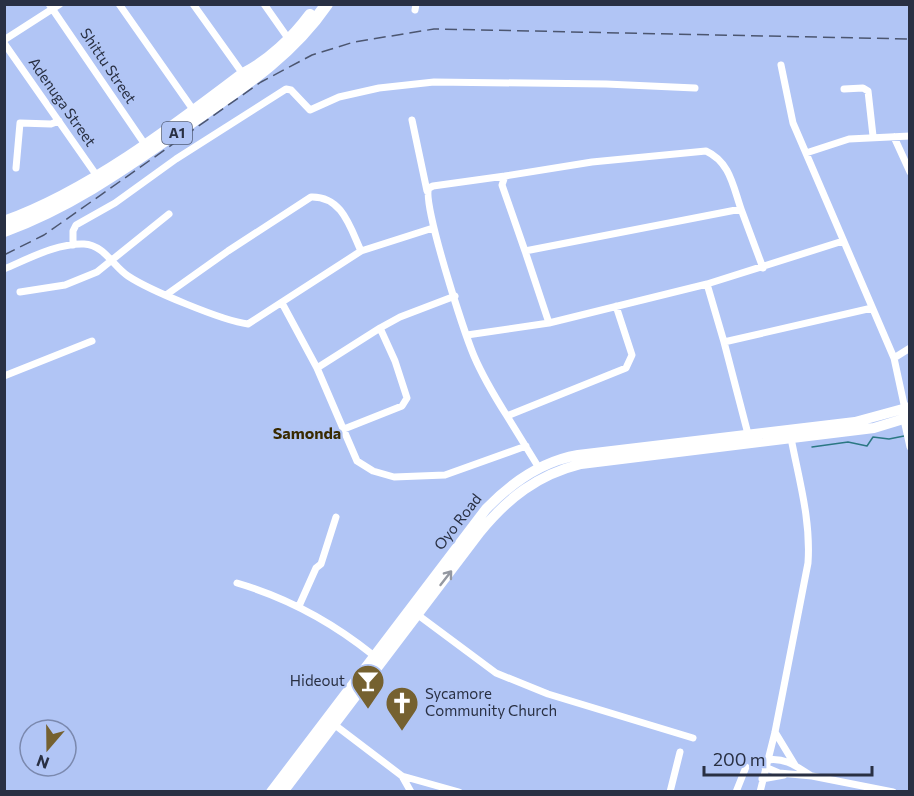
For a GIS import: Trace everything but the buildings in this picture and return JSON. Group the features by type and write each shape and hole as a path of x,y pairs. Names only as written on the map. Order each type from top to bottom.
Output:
{"highway":[{"name":"A1","path":"4,231 91,190 243,74 290,43 317,4"},
{"name":"A1","path":"4,222 39,207 147,148 260,75 327,4"}],"main road":[{"name":"Oyo Road","path":"283,792 373,656 486,509 510,487 539,468 578,455 855,422 907,413"},
{"name":"Oyo Road","path":"271,792 418,615 494,515 516,493 543,476 581,464 619,457 874,429 907,413"}],"street":[{"path":"4,41 51,7 60,4"},
{"path":"118,4 194,111"},
{"path":"193,4 243,74"},
{"path":"264,4 290,43"},
{"name":"Shittu Street","path":"51,7 147,148"},
{"name":"Adenuga Street","path":"4,41 97,176"},
{"path":"781,65 793,123 894,358 907,413 909,447"},
{"path":"73,245 73,231 76,225 115,202 176,159 286,89 291,90 310,110 339,97 379,88 434,82 606,84 695,88"},
{"path":"844,89 863,88 868,91 873,136"},
{"path":"412,120 433,228 474,356 539,468"},
{"path":"16,168 20,123 51,124 59,121"},
{"path":"806,153 849,139 909,135"},
{"path":"894,137 909,172"},
{"path":"426,191 433,186 592,162 706,151 720,159 725,165 763,268"},
{"path":"505,176 502,185 549,323"},
{"path":"166,295 228,251 312,198 322,197 339,208 361,251"},
{"path":"525,251 741,209"},
{"path":"20,292 78,282 111,260 169,214"},
{"path":"4,269 43,253 73,245 90,245 129,277 166,295 248,324 361,251 433,228"},
{"path":"467,335 549,323 707,284 843,241"},
{"path":"707,284 748,434"},
{"path":"317,368 400,317 455,296"},
{"path":"282,303 317,368 357,461 373,471 394,477 455,472 526,446"},
{"path":"507,416 626,368 632,355 616,306"},
{"path":"724,342 872,308"},
{"path":"344,429 402,406 407,398 395,360 380,328"},
{"path":"4,376 92,341"},
{"path":"894,358 909,348"},
{"path":"760,792 775,732 808,563 809,539 791,438"},
{"path":"299,606 316,567 321,564 336,517"},
{"path":"237,583 273,594 299,606 343,630 373,656"},
{"path":"418,615 496,673 548,694 693,738"},
{"path":"331,722 402,776 459,792"},
{"path":"775,732 795,765"},
{"path":"670,792 680,752"},
{"path":"766,764 775,759 795,765 812,776"},
{"path":"766,764 772,771 812,776 893,792"},
{"path":"736,792 746,767"},
{"path":"762,779 789,774"},
{"path":"402,776 411,792"}],"waterway":[{"path":"812,447 848,442 867,446 873,437 889,439 904,436"}],"railway":[{"path":"4,255 44,235 261,82 312,55 354,42 434,29 910,39"}],"place":[{"name":"Hideout","path":"368,710"},
{"name":"Sycamore Community Church","path":"402,732"}],"district":[{"name":"Samonda","path":"307,433"}]}
